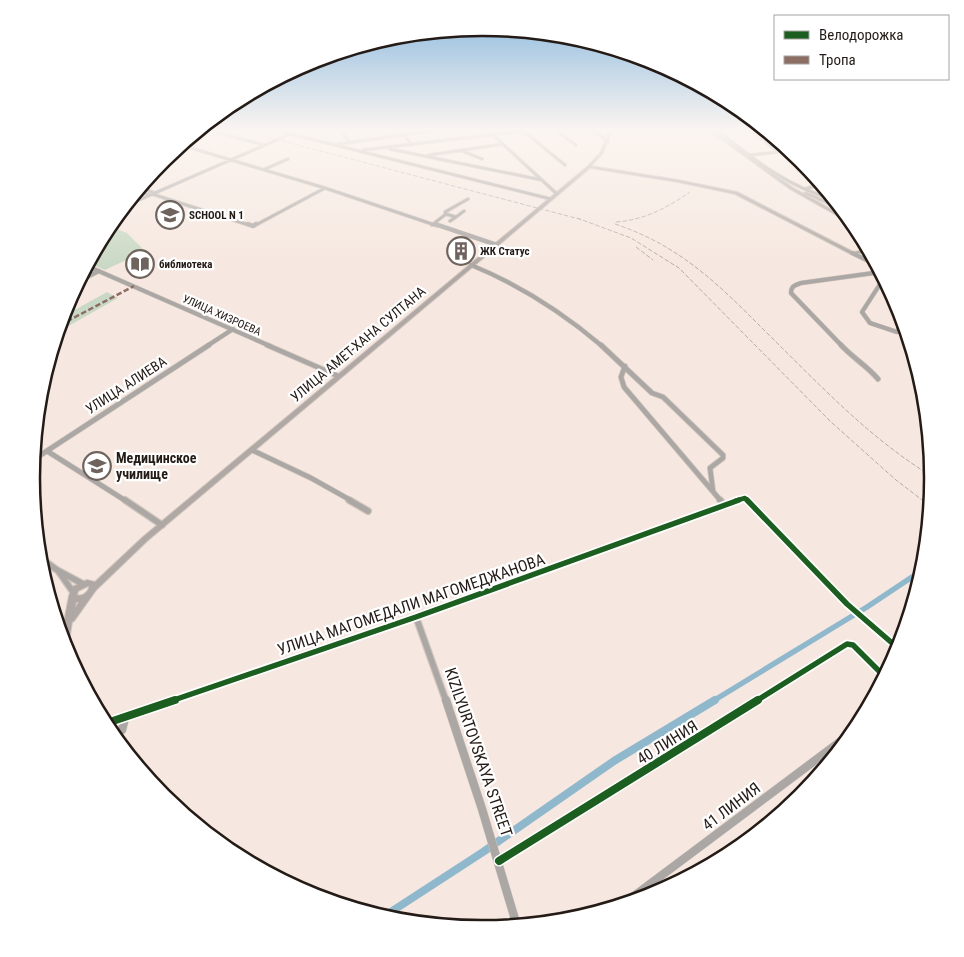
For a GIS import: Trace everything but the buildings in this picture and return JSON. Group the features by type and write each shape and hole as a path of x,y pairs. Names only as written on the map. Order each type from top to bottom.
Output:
{"main road":[{"name":"УЛИЦА АМЕТ-ХАНА СУЛТАНА","path":"88,585 111,569 338,376 579,176"},
{"path":"644,176 736,193 852,253 861,251"},
{"path":"774,176 791,188 836,214"},
{"path":"778,176 797,188 827,202"},
{"path":"69,622 86,597 92,593 88,585 73,594"},
{"path":"73,594 76,599 86,597"},
{"path":"67,632 73,594"}],"street":[{"path":"138,200 194,176"},
{"path":"283,176 497,245"},
{"path":"459,176 551,199"},
{"path":"521,176 542,180"},
{"path":"537,176 557,194"},
{"path":"783,176 824,197"},
{"path":"805,189 814,186"},
{"path":"144,192 253,226 325,188"},
{"path":"146,191 152,194"},
{"path":"432,224 446,214 445,212 468,199"},
{"path":"450,221 464,211"},
{"path":"446,214 456,217"},
{"path":"852,253 867,260"},
{"path":"471,265 489,271 546,303 592,335 652,393 663,397 723,454 723,458 710,468 712,491"},
{"name":"УЛИЦА ХИЗРОЕВА","path":"93,268 338,376"},
{"path":"89,276 99,271"},
{"path":"874,273 800,283 793,286 791,293 857,362 868,368 878,378"},
{"path":"880,285 862,312 870,323 897,332 899,329"},
{"name":"УЛИЦА АЛИЕВА","path":"41,455 233,329"},
{"path":"625,366 621,378 624,387 725,506"},
{"path":"252,450 311,478 368,511"},
{"path":"47,451 120,496 130,506 162,525"},
{"name":"УЛИЦА МАГОМЕДАЛИ МАГОМЕДЖАНОВA","path":"112,722 416,617 745,498 847,604 892,644"},
{"path":"48,563 88,585"},
{"path":"57,570 73,594"},
{"name":"KIZILYURTOVSKAYA STREET","path":"416,617 444,693 492,838 515,920"},
{"name":"40 ЛИНИЯ","path":"498,857 848,644 853,646 880,672"},
{"path":"118,730 123,728 125,718"},
{"name":"41 ЛИНИЯ","path":"641,891 835,746"}],"green space":[{"path":"117,229 127,233 145,251 105,270 94,265"},
{"path":"107,292 118,298 66,327 72,311"}],"waterway":[{"path":"713,701 867,607 913,576"},
{"path":"392,911 483,852 614,761 715,700"}],"railway":[{"path":"414,176 581,219"},
{"path":"616,222 646,216 673,203 690,192"},
{"path":"577,218 581,219"},
{"path":"581,219 631,238 679,268 831,422 896,480 923,501"},
{"path":"615,224 639,233 660,244 698,269 732,299 846,410 888,446 924,471"},
{"path":"636,247 653,260"}],"marked path":[{"path":"69,320 134,286"}],"cycle path":[{"path":"112,721 416,617 745,498 847,604 893,644"},
{"path":"499,861 847,644 853,645 880,672"}],"place":[{"name":"SCHOOL N 1","path":"170,215"},
{"name":"ЖК Статус","path":"461,251"},
{"name":"библиотека","path":"140,264"},
{"name":"Медицинское училище","path":"97,466"}]}
